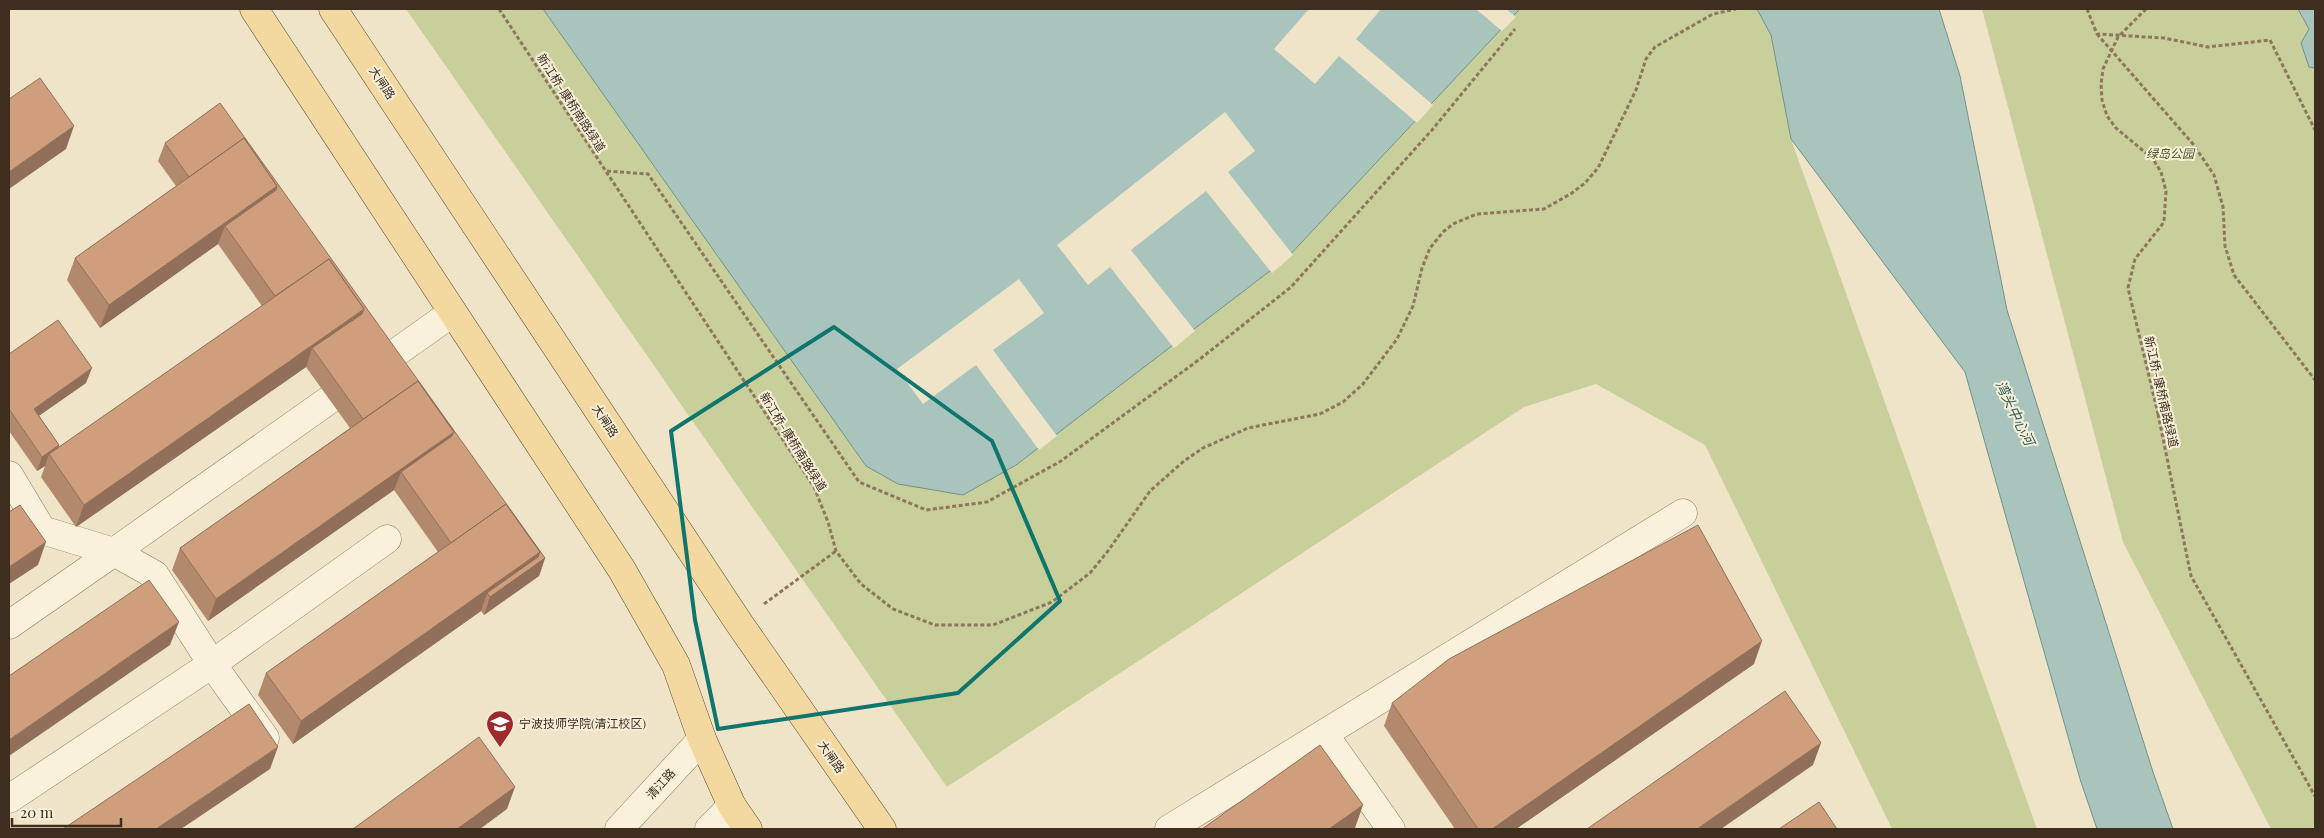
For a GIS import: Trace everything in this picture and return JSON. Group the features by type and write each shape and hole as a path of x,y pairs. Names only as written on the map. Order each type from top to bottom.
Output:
{"main road":[{"path":"254,9 622,570 676,665 702,738 732,806 748,829"},
{"name":"大闸路","path":"333,9 738,623 882,829"}],"street":[{"path":"9,625 452,313"},
{"path":"9,475 42,530 114,552 155,575 212,664 274,752"},
{"path":"1169,829 1683,513"},
{"path":"9,799 212,664 387,539"},
{"path":"1324,734 1391,829"},
{"name":"清江路","path":"619,829 702,738"},
{"path":"709,829 732,806"}],"path":[{"name":"新江桥-康桥南路绿道","path":"499,9 814,487 828,522 836,551 862,584 893,609 935,626 993,625 1052,602 1090,573 1108,551 1150,491 1184,460 1203,448 1248,428 1320,414 1343,402 1363,384 1397,340 1413,306 1422,268 1430,248 1443,232 1453,224 1477,214 1544,209 1572,193 1585,183 1598,168 1636,90 1646,59 1655,47 1712,14 1736,9"},
{"path":"2087,9 2097,34 2193,144 2214,175 2222,207 2225,246 2234,274 2315,380"},
{"name":"新江桥-康桥南路绿道","path":"2146,9 2118,37 2103,69 2101,84 2102,100 2107,116 2116,128 2153,159 2161,172 2166,190 2164,222 2135,259 2128,288 2158,414 2191,576 2315,796"},
{"path":"606,171 648,174 858,482 926,510 988,502 1061,461 1200,360 1291,287 1432,130 1515,29"},
{"path":"2097,34 2164,38 2208,47 2270,40 2315,130"}],"highlighted area":[{"path":"834,327 992,441 1060,601 958,693 718,729 695,620 671,431"}],"green space":[{"path":"406,9 543,9 866,466 1287,258 1520,9 1757,9 1771,35 1791,139 2037,829 1892,829 1705,445 1596,384 1524,407 947,787"},
{"name":"绿岛公园","path":"1982,9 2315,9 2315,829 2271,829 2123,542"}],"water":[{"path":"543,9 1520,9 1287,258 1016,465 963,495 898,484 866,466"},
{"name":"湾头中心河","path":"1757,9 1939,9 1960,76 2007,310 2153,772 2173,829 2097,829 2080,779 1965,372 1791,139 1771,35"},
{"path":"2298,9 2315,9 2315,68 2309,67 2301,43 2309,29"}],"pier":[{"path":"1309,9 1381,9 1356,39 1433,105 1417,123 1339,56 1315,84 1274,49"},
{"path":"1476,9 1506,9 1516,17 1502,31"},
{"path":"1225,112 1255,151 1228,172 1293,255 1272,273 1206,191 1131,250 1195,331 1174,348 1110,267 1088,285 1057,245"},
{"path":"1019,279 1044,313 993,350 1057,436 1039,450 976,365 923,404 897,369"}],"building":[{"path":"40,78 74,126 9,172 9,99"},
{"path":"220,103 545,558 490,597 487,593 538,557 540,552 506,504 451,543 401,472 452,436 454,432 418,381 363,419 312,348 362,314 364,309 329,259 275,296 225,226 276,190 277,186 244,138 189,177 165,143"},
{"path":"244,138 277,186 109,305 75,258"},
{"path":"329,259 364,309 84,505 49,454"},
{"path":"58,320 92,368 34,409 59,445 42,457 9,409 9,354"},
{"path":"418,381 454,432 216,599 180,548"},
{"path":"506,504 540,552 301,721 266,673"},
{"path":"20,505 46,542 9,567 9,512"},
{"path":"1698,525 1762,641 1492,829 1478,829 1392,703 1449,659"},
{"path":"149,580 179,622 9,740 9,676"},
{"path":"1785,691 1821,743 1697,829 1587,829"},
{"path":"249,704 278,747 156,829 63,829"},
{"path":"479,737 515,787 457,829 353,829"},
{"path":"1320,745 1363,805 1329,829 1202,829"},
{"path":"1819,802 1837,829 1779,829"}],"place":[{"name":"宁波技师学院(清江校区)","path":"500,748"}]}
